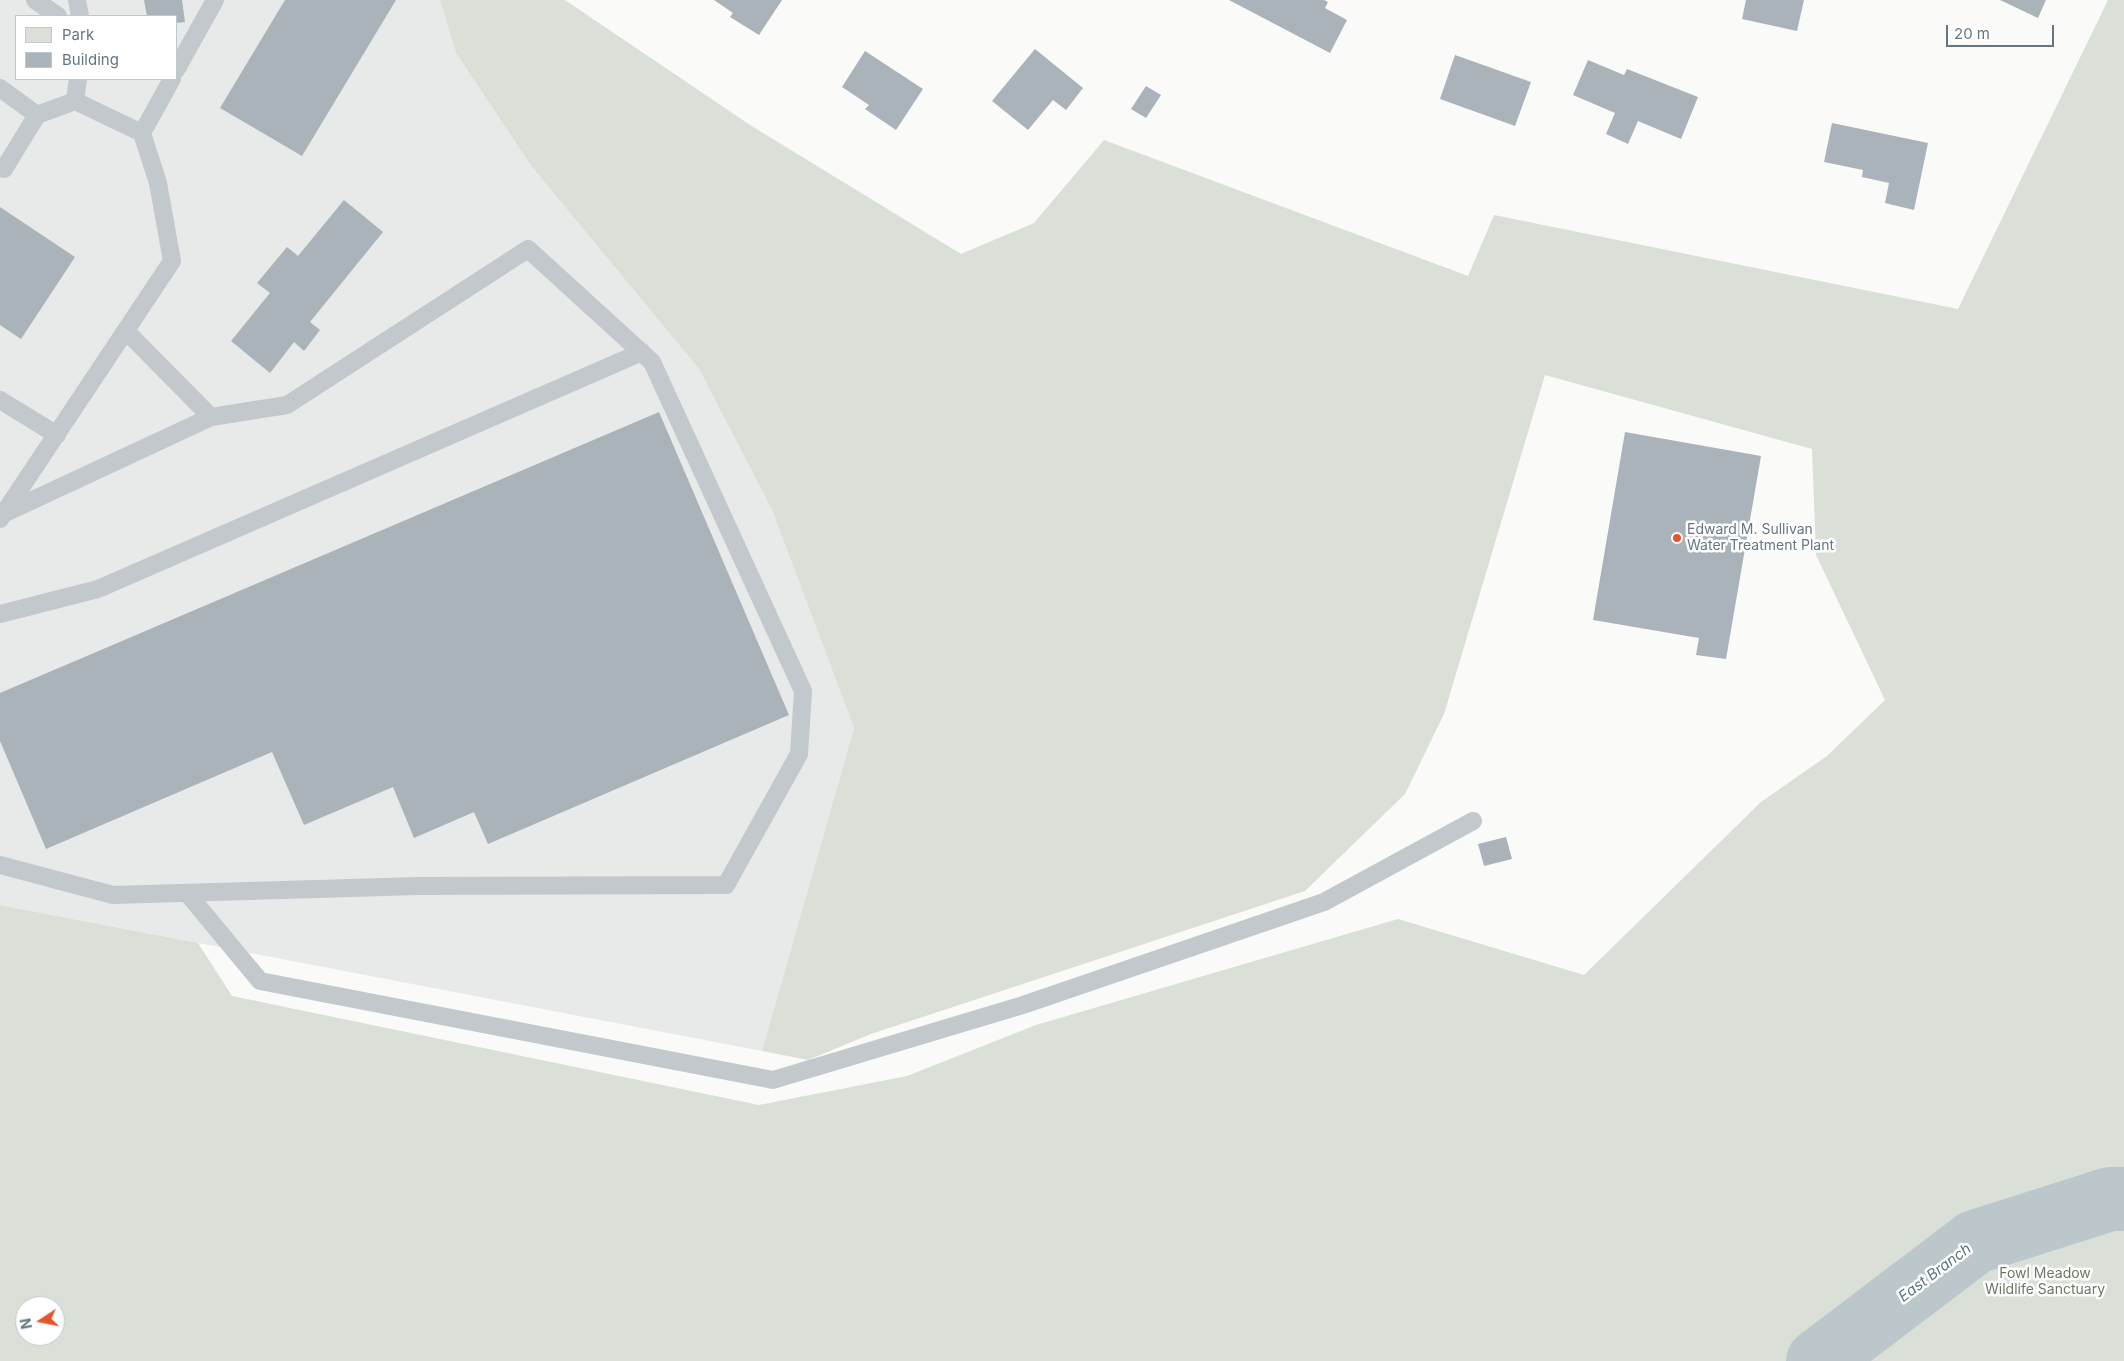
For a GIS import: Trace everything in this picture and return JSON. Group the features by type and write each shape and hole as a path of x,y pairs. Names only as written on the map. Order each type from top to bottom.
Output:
{"lane":[{"path":"35,0 57,15"},
{"path":"78,0 80,15"},
{"path":"178,66 215,0"},
{"path":"75,101 78,80"},
{"path":"142,133 171,80"},
{"path":"0,88 37,115"},
{"path":"0,167 4,170 37,115 75,101 142,133 158,183 172,261 2,516"},
{"path":"0,865 113,896 418,886 726,885 798,754 803,691 652,362 528,249 287,406 211,417 2,516"},
{"path":"126,331 211,417"},
{"path":"0,614 98,589 642,352"},
{"path":"0,400 56,435"},
{"path":"187,893 260,981 773,1080 1023,1006 1324,902 1473,822"}],"shaded area":[{"path":"0,0 440,0 456,53 532,167 699,369 772,510 854,728 762,1051 0,905"}],"green space":[{"name":"Fowl Meadow Wildlife Sanctuary","path":"440,0 565,0 750,125 961,254 1034,223 1104,140 1468,276 1494,215 1958,309 2108,0 2124,0 2124,1361 0,1361 0,905 198,943 232,996 759,1105 907,1076 1036,1025 1398,919 1584,975 1761,802 1827,756 1885,700 1816,555 1812,449 1545,375 1444,714 1405,794 1305,891 871,1034 808,1060 762,1051 854,728 772,510 699,369 532,167 456,53"}],"building":[{"path":"144,0 182,0 185,22 178,23 178,15 147,15"},
{"path":"285,0 396,0 302,156 220,108"},
{"path":"714,0 782,0 759,35 730,17 733,13"},
{"path":"1229,0 1324,0 1328,2 1325,8 1347,20 1330,53"},
{"path":"1746,0 1804,0 1797,31 1742,19"},
{"path":"2000,0 2046,0 2038,18"},
{"path":"1035,49 1083,88 1066,110 1053,100 1028,130 992,101"},
{"path":"865,51 923,89 896,130 865,109 869,105 842,87"},
{"path":"1455,55 1531,82 1515,126 1440,99"},
{"path":"1588,60 1624,75 1627,69 1698,97 1681,139 1638,121 1628,144 1606,134 1615,113 1573,95"},
{"path":"1146,86 1161,95 1146,118 1131,109"},
{"path":"1832,123 1928,143 1914,210 1885,203 1889,183 1862,177 1863,170 1824,162"},
{"path":"344,200 383,232 310,322 320,330 304,351 294,342 270,373 231,341 270,293 257,283 287,247 298,256"},
{"path":"0,207 75,257 21,339 0,325"},
{"path":"659,412 789,715 488,844 474,812 414,838 393,787 304,825 272,752 46,849 0,741 0,693"},
{"name":"Edward M. Sullivan Water Treatment Plant","path":"1625,432 1761,456 1726,659 1696,655 1699,638 1593,620"},
{"path":"1506,837 1512,859 1484,866 1478,844"}],"waterway":[{"name":"East Branch","path":"1818,1361 1975,1242 2110,1199 2124,1199"}],"place":[{"name":"Edward M. Sullivan Water Treatment Plant","path":"1677,538"}]}
